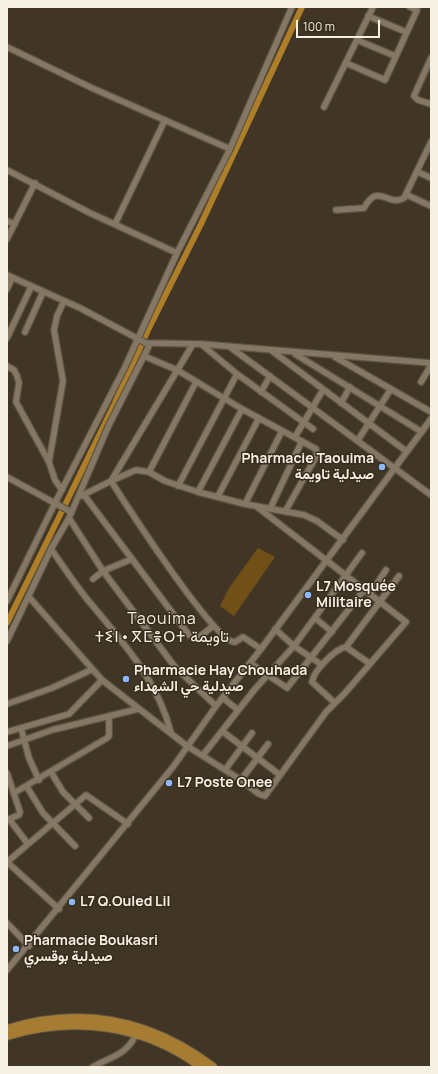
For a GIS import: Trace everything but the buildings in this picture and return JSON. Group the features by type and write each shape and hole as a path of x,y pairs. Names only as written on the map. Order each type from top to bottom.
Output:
{"highway":[{"path":"7,1029 37,1021 60,1018 94,1019 117,1022 145,1029 171,1040 212,1067"},
{"path":"7,1036 43,1027 67,1025 103,1026 136,1034 170,1048 201,1067"}],"street":[{"path":"7,601 58,504 62,490 125,367 177,253 230,149 292,7"},
{"path":"324,107 373,7"},
{"path":"346,63 385,80 417,10 410,7"},
{"path":"368,16 406,32"},
{"path":"357,40 395,56"},
{"path":"7,47 230,149"},
{"path":"431,58 414,96 418,100 431,104"},
{"path":"115,224 165,120"},
{"path":"336,210 364,208 373,196 399,200 407,195 431,142"},
{"path":"7,170 35,183 90,213 177,253"},
{"path":"418,172 431,178"},
{"path":"7,239 35,183"},
{"path":"407,195 431,206"},
{"path":"7,220 15,224"},
{"path":"7,289 10,276 64,301 137,339 148,343 230,346 431,364 421,382"},
{"path":"7,338 31,286"},
{"path":"25,332 43,292"},
{"path":"49,462 64,381 54,330 57,316 64,301"},
{"path":"7,642 51,549 78,498 108,427 144,356 148,343"},
{"path":"111,481 176,370 193,344"},
{"path":"201,344 237,374 313,429"},
{"path":"230,346 431,495"},
{"path":"270,350 406,451"},
{"path":"293,352 422,432"},
{"path":"144,356 176,370 242,409 314,447 318,453 286,510"},
{"path":"333,356 431,412"},
{"path":"7,366 14,370 17,376 18,383 16,402 49,462 55,480 62,490"},
{"path":"178,486 237,374"},
{"path":"261,392 270,376"},
{"path":"149,472 196,382"},
{"path":"341,403 350,387"},
{"path":"358,440 392,389"},
{"path":"295,437 323,390"},
{"path":"198,492 242,409"},
{"path":"218,496 259,418"},
{"path":"7,970 29,946 174,768 187,746 216,706 343,540 406,451 431,419"},
{"path":"245,504 282,431"},
{"path":"270,509 302,441"},
{"path":"78,498 136,470 149,472 178,486 198,492 245,504 270,509 286,510 317,521 343,540"},
{"path":"7,477 58,504 69,513 103,571 175,667 216,706"},
{"path":"111,481 161,557 213,626 229,642 235,642 243,637 261,649"},
{"path":"84,495 189,635 198,638 213,626"},
{"path":"29,597 65,636 91,670 102,680 187,746 241,780 259,794 265,796 326,712 406,622 256,506"},
{"path":"51,549 86,598 119,636 138,663 163,707 171,733"},
{"path":"203,755 238,710 294,646 362,553"},
{"path":"93,579 103,571 132,559"},
{"path":"250,663 287,688 332,632 386,570"},
{"path":"335,703 312,682 313,676 339,649 346,647 399,576"},
{"path":"315,618 332,632"},
{"path":"275,629 294,646 322,665"},
{"path":"346,647 369,663"},
{"path":"7,704 52,688 91,670"},
{"path":"7,732 69,714 102,680"},
{"path":"223,698 238,710"},
{"path":"7,746 25,741 38,735 138,709"},
{"path":"14,793 39,780 108,738 109,716"},
{"path":"36,723 38,735"},
{"path":"21,728 29,758 39,780"},
{"path":"222,732 280,775"},
{"path":"225,770 252,733"},
{"path":"241,780 268,744"},
{"path":"51,772 63,792 89,818"},
{"path":"7,773 8,780 20,812 19,815 9,819 28,844"},
{"path":"27,787 37,806 52,824 75,846"},
{"path":"59,909 7,862 74,804 87,795 128,824"},
{"path":"7,923 29,946"},
{"path":"93,1067 126,1050 132,1043 136,1034"}],"shaded area":[{"path":"258,548 275,557 234,616 220,606 229,588"}],"waterway":[{"path":"7,623 114,405 148,330 201,224 302,7"}],"place":[{"name":"Pharmacie Taouima صيدلية تاويمة","path":"382,467"},
{"name":"L7 Mosquée Militaire","path":"308,595"},
{"name":"Pharmacie Hay Chouhada صيدلية حي الشهداء","path":"126,679"},
{"name":"L7 Poste Onee","path":"169,783"},
{"name":"L7 Q.Ouled Lil","path":"72,902"},
{"name":"Pharmacie Boukasri صيدلية بوقسري","path":"16,949"}],"district":[{"name":"Taouima ⵜⵉⵏ•ⴳⵎⴻⵔⵜ تاويمة","path":"162,629"}]}
